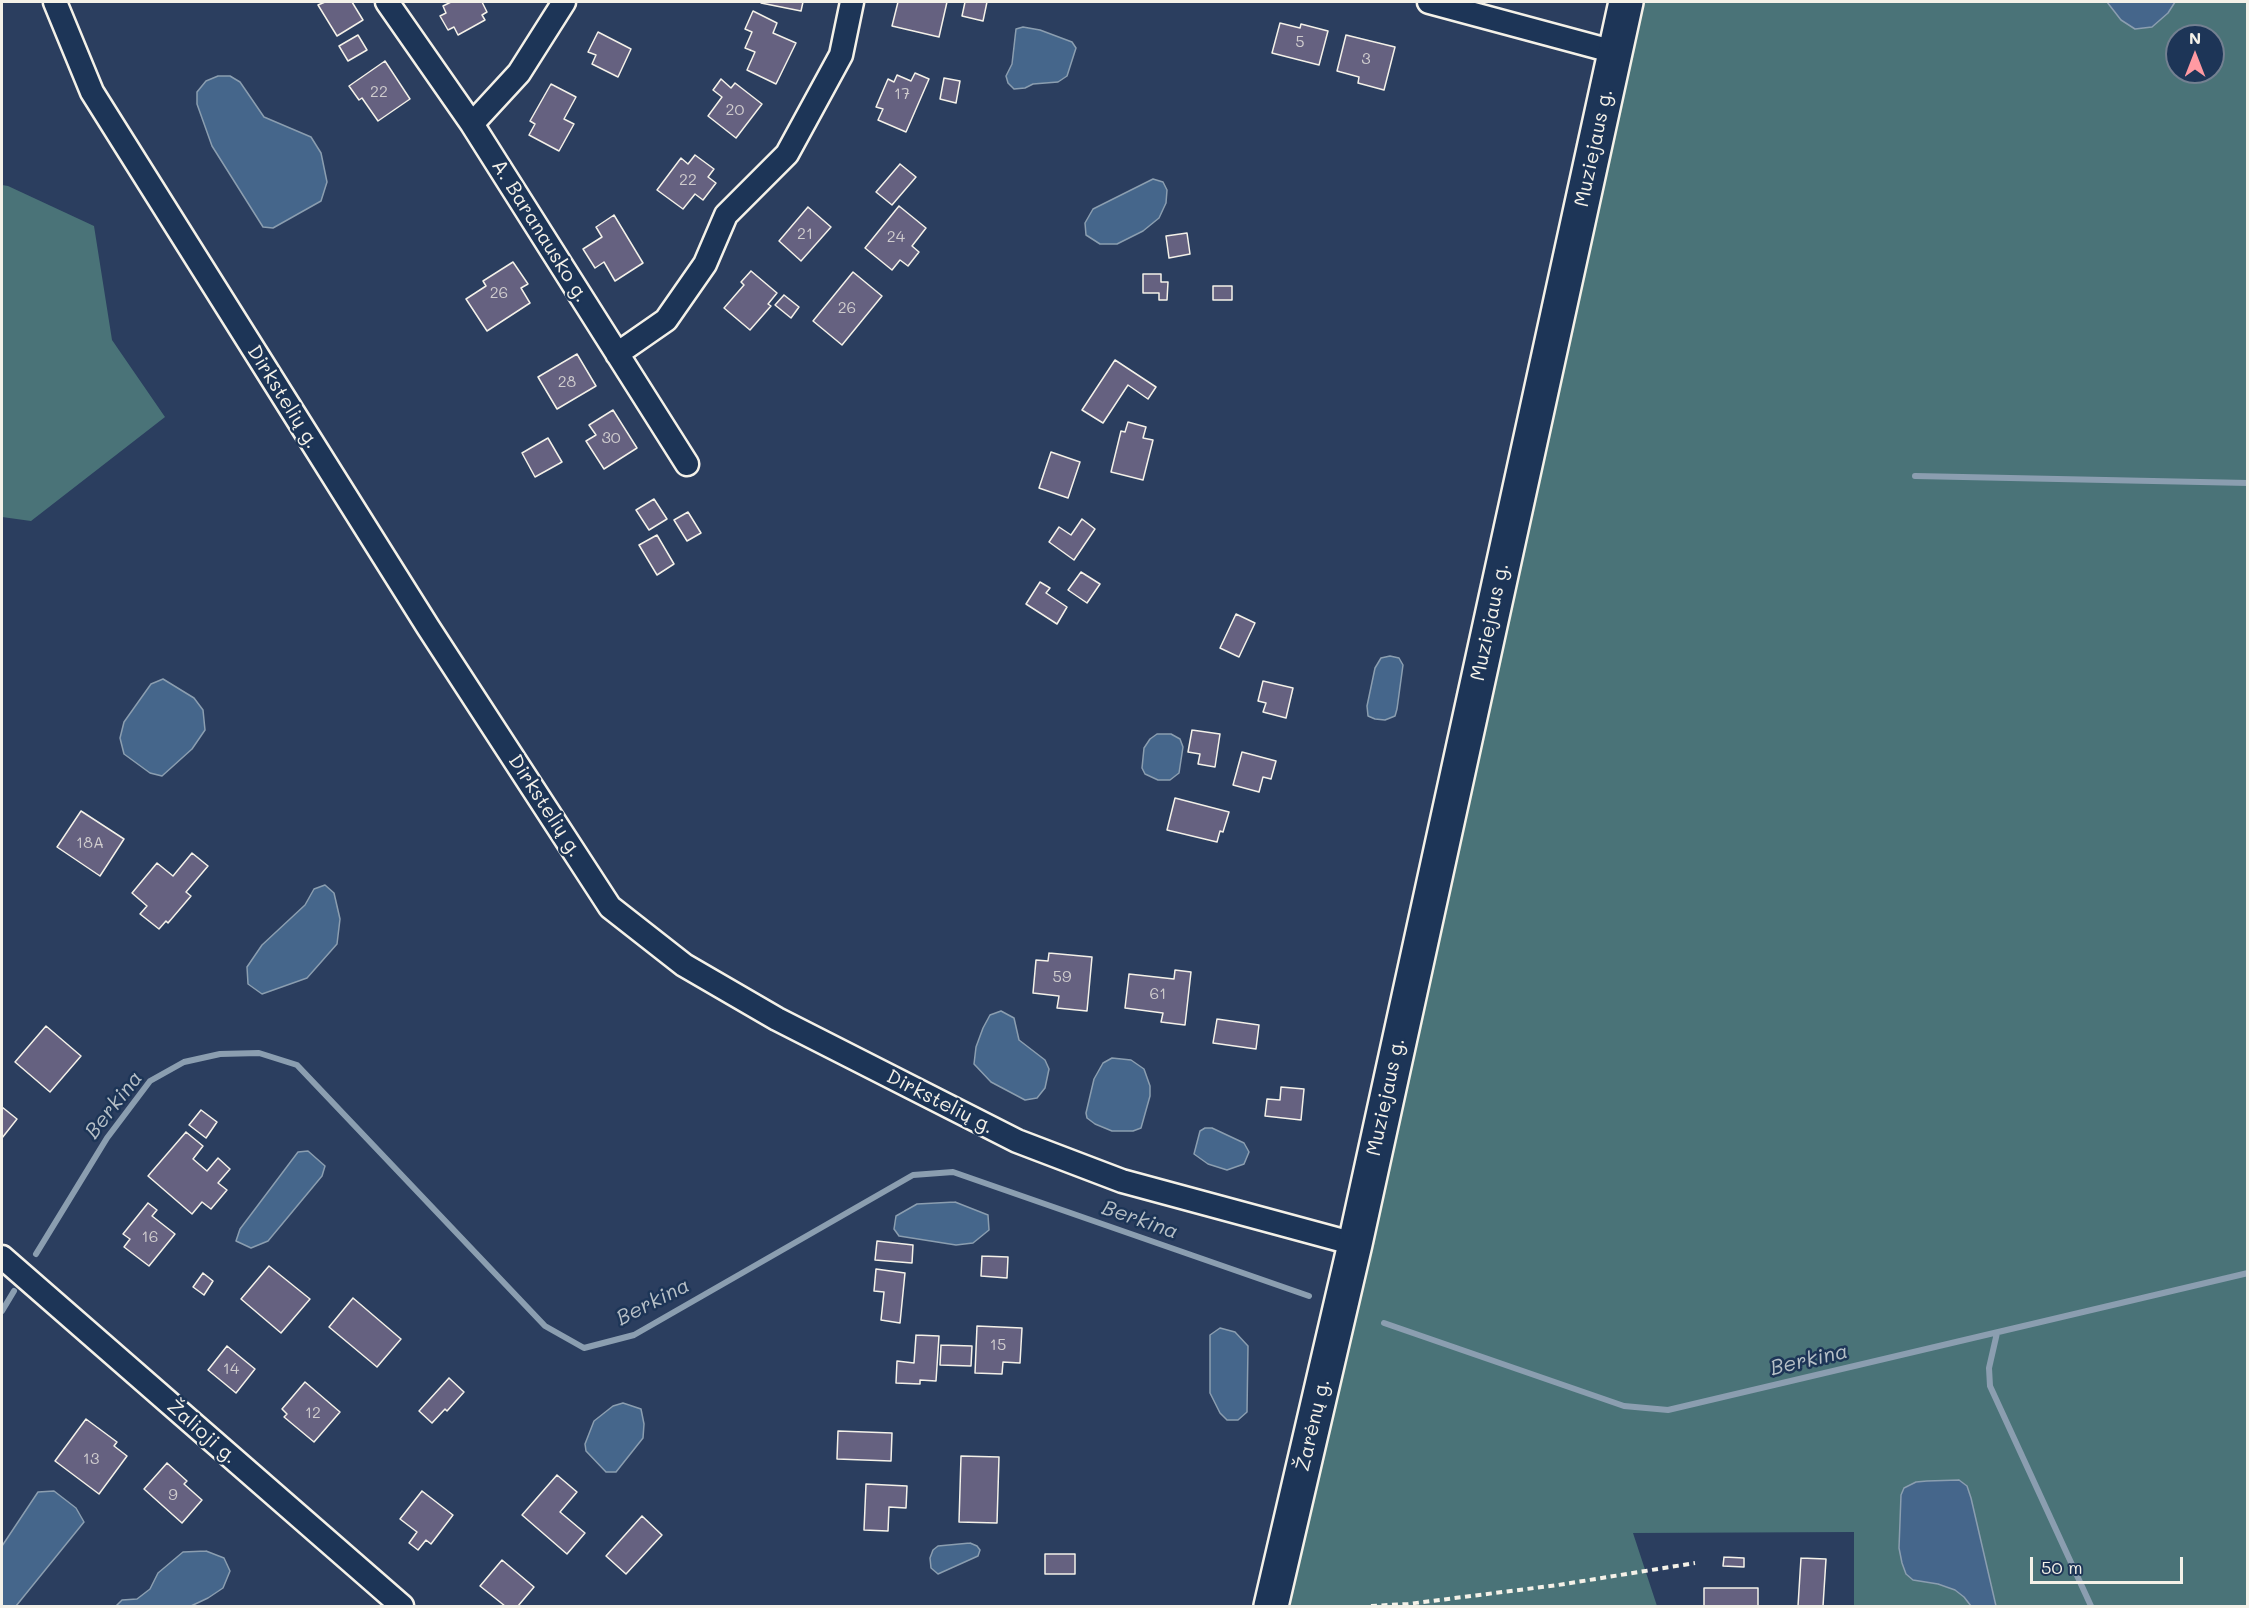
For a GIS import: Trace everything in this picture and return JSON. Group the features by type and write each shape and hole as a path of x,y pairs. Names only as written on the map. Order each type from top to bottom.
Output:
{"main road":[{"name":"Muziejaus g.","path":"1354,1244 1626,2"},
{"name":"Žarėnų g.","path":"1271,1606 1354,1244"}],"street":[{"name":"Dirkstelių g.","path":"54,2 92,92 428,627 610,907 684,965 787,1025 1017,1141 1122,1181 1354,1244"},
{"name":"A. Baranausko g.","path":"387,2 472,124 687,464"},
{"path":"472,124 519,73 564,2"},
{"path":"617,354 666,320 705,264 726,215 787,154 841,55 852,2"},
{"path":"1429,2 1615,52"},
{"name":"Žalioji g.","path":"2,1257 402,1606"}],"path":[{"path":"1371,1606 1408,1604 1558,1585 1695,1563"}],"green space":[{"path":"1640,2 2107,2 2121,20 2168,13 2175,2 2247,2 2247,1606 1996,1606 1971,1498 1967,1486 1959,1480 1916,1482 1925,1582 1955,1590 1971,1606 1854,1606 1854,1532 1633,1533 1657,1606 1290,1606"},
{"path":"2,185 94,226 112,340 165,417 31,521 2,517"}],"water":[{"path":"2107,2 2175,2 2168,13 2152,27 2135,29 2121,20"},
{"path":"1023,27 1040,30 1072,42 1076,48 1067,76 1058,82 1033,84 1025,88 1014,89 1008,83 1006,76 1012,64 1016,29"},
{"path":"218,76 230,76 240,82 264,117 311,137 321,153 327,182 321,201 273,228 263,227 212,146 197,104 197,92 206,81"},
{"path":"1153,179 1163,182 1167,190 1166,203 1159,218 1143,231 1117,244 1100,244 1086,235 1085,223 1093,209"},
{"path":"1390,656 1399,658 1403,665 1397,709 1395,716 1385,720 1375,719 1368,716 1367,706 1375,668 1381,658"},
{"path":"163,679 194,698 203,710 205,730 192,749 162,776 150,773 124,754 120,738 124,722 151,684"},
{"path":"1157,734 1171,734 1180,739 1183,747 1179,773 1170,780 1158,780 1145,774 1142,768 1144,748"},
{"path":"325,885 334,893 340,919 337,944 307,978 262,994 248,984 247,967 262,945 305,905 314,889"},
{"path":"1001,1011 1014,1018 1019,1040 1045,1060 1049,1069 1045,1088 1037,1098 1025,1100 991,1082 974,1064 976,1047 983,1028 990,1015"},
{"path":"1112,1058 1131,1060 1144,1069 1150,1086 1150,1096 1141,1128 1133,1131 1112,1131 1087,1118 1086,1113 1094,1079 1103,1063"},
{"path":"1212,1128 1244,1143 1249,1152 1244,1164 1227,1170 1208,1164 1194,1154 1200,1131"},
{"path":"308,1151 325,1166 322,1176 268,1241 251,1248 236,1241 240,1229 298,1152"},
{"path":"955,1202 988,1215 989,1230 973,1243 956,1245 899,1236 894,1229 896,1216 917,1204"},
{"path":"1220,1328 1235,1332 1248,1346 1247,1412 1238,1420 1227,1420 1220,1413 1210,1393 1210,1335"},
{"path":"623,1403 641,1409 644,1424 643,1438 616,1472 606,1472 586,1451 585,1444 594,1421 613,1406"},
{"path":"1959,1480 1967,1486 1971,1498 1996,1606 1971,1606 1955,1590 1938,1584 1913,1580 1906,1574 1902,1563 1899,1548 1901,1495 1904,1488 1916,1482"},
{"path":"54,1491 76,1508 84,1522 16,1606 2,1606 2,1546 38,1492"},
{"path":"970,1543 980,1550 978,1556 938,1574 931,1568 930,1558 933,1550 938,1546"},
{"path":"206,1551 224,1558 230,1571 223,1588 208,1598 191,1606 116,1606 122,1600 137,1599 150,1589 158,1573 183,1552"}],"building":[{"path":"325,2 352,2 363,20 337,36 318,5"},
{"path":"451,2 482,2 487,12 482,15 485,20 458,35 454,27 448,30 440,16 446,13 443,6"},
{"path":"762,2 803,2 801,11"},
{"path":"898,2 947,2 939,37 892,26"},
{"path":"965,2 987,2 983,21 962,16"},
{"path":"753,11 777,23 773,33 796,43 776,84 747,70 755,52 745,48 752,32 745,29"},
{"path":"1280,23 1300,28 1301,24 1328,31 1319,65 1272,53"},
{"path":"598,32 631,49 618,77 592,64 596,55 588,52"},
{"path":"358,35 367,50 348,61 339,46"},
{"path":"1346,35 1395,47 1384,90 1358,83 1359,77 1337,71"},
{"path":"385,61 410,99 378,121 362,98 359,100 349,86"},
{"path":"915,73 929,79 906,132 878,120 883,109 876,107 888,79 894,82 897,75 911,81"},
{"path":"944,78 960,81 956,103 940,99"},
{"path":"721,79 731,88 735,83 762,104 736,138 708,116 722,97 713,90"},
{"path":"551,84 576,97 564,119 574,124 559,151 529,135 535,124 530,121"},
{"path":"695,155 714,169 708,177 716,183 703,200 695,194 683,209 657,190 681,158 688,164"},
{"path":"900,164 916,177 892,205 876,192"},
{"path":"899,206 926,228 912,246 919,252 908,266 900,260 892,270 865,248"},
{"path":"808,207 831,227 801,261 779,241"},
{"path":"614,215 643,263 615,281 604,262 595,268 583,249 602,237 596,227"},
{"path":"1187,233 1190,254 1169,258 1166,236"},
{"path":"513,262 528,284 521,288 530,303 487,331 466,299 486,286 483,281"},
{"path":"751,271 777,293 768,304 771,306 750,330 724,308 744,285 741,282"},
{"path":"853,272 882,296 842,345 813,321"},
{"path":"1143,274 1161,274 1161,282 1168,282 1167,300 1159,300 1159,293 1143,293"},
{"path":"1213,286 1232,286 1232,300 1213,300"},
{"path":"784,295 799,307 791,318 775,305"},
{"path":"577,354 596,386 557,409 538,377"},
{"path":"1115,360 1156,387 1148,399 1128,385 1103,423 1082,410"},
{"path":"613,410 637,448 604,469 586,441 596,435 589,425"},
{"path":"1128,422 1146,427 1143,438 1153,440 1143,480 1111,472 1121,431 1125,432"},
{"path":"548,438 562,462 535,477 522,453"},
{"path":"1051,452 1080,462 1068,498 1039,488"},
{"path":"654,499 667,519 649,530 636,510"},
{"path":"688,512 701,533 687,541 674,520"},
{"path":"1082,519 1095,529 1074,560 1049,542 1059,527 1071,535"},
{"path":"657,535 674,564 657,575 639,545"},
{"path":"1081,572 1100,584 1087,603 1068,590"},
{"path":"1040,582 1050,588 1046,593 1067,607 1057,624 1026,604"},
{"path":"1236,614 1255,623 1239,657 1220,648"},
{"path":"1263,681 1293,688 1286,718 1263,712 1266,703 1258,701"},
{"path":"1192,730 1220,734 1215,767 1198,764 1200,754 1188,752"},
{"path":"1242,752 1276,761 1271,779 1263,777 1259,792 1233,785"},
{"path":"1175,798 1229,812 1223,832 1220,831 1217,842 1167,830"},
{"path":"81,811 124,839 100,876 57,847"},
{"path":"192,853 208,866 186,892 191,896 168,923 166,921 159,929 140,914 147,906 132,893 157,863 173,876"},
{"path":"1049,953 1092,957 1087,1011 1057,1008 1059,996 1033,993 1036,960 1048,961"},
{"path":"1175,970 1191,972 1185,1025 1161,1022 1163,1013 1125,1008 1129,974 1174,979"},
{"path":"1217,1019 1259,1025 1256,1049 1213,1043"},
{"path":"46,1026 81,1056 50,1092 15,1062"},
{"path":"1281,1087 1304,1089 1301,1120 1265,1116 1267,1099 1280,1100"},
{"path":"2,1107 17,1119 2,1138"},
{"path":"201,1110 217,1122 206,1138 189,1125"},
{"path":"186,1132 203,1146 193,1159 207,1171 218,1158 230,1169 218,1183 227,1190 211,1209 202,1202 192,1214 148,1176"},
{"path":"148,1203 157,1210 152,1216 175,1234 149,1266 124,1247 130,1239 123,1234"},
{"path":"877,1241 913,1245 912,1263 875,1260"},
{"path":"982,1256 1008,1257 1007,1278 981,1276"},
{"path":"269,1266 310,1299 281,1333 241,1299"},
{"path":"876,1269 905,1273 900,1323 881,1320 884,1292 874,1291"},
{"path":"203,1273 213,1281 204,1295 193,1287"},
{"path":"353,1298 401,1339 377,1367 329,1327"},
{"path":"977,1326 1022,1328 1020,1363 1003,1362 1002,1374 975,1373"},
{"path":"916,1335 939,1336 936,1381 920,1380 920,1384 896,1383 897,1361 914,1363"},
{"path":"941,1345 972,1346 971,1366 940,1365"},
{"path":"227,1346 255,1369 236,1393 208,1370"},
{"path":"449,1378 464,1392 447,1411 445,1409 432,1423 419,1411"},
{"path":"305,1382 340,1412 314,1442 284,1417 287,1414 282,1409"},
{"path":"86,1419 117,1442 114,1446 127,1456 99,1494 55,1461"},
{"path":"838,1431 892,1433 891,1461 837,1459"},
{"path":"961,1456 999,1457 997,1523 959,1522"},
{"path":"167,1463 187,1481 184,1484 202,1500 182,1523 144,1489"},
{"path":"557,1475 577,1492 560,1512 585,1533 567,1554 522,1515"},
{"path":"866,1484 907,1486 906,1508 889,1507 888,1531 864,1530"},
{"path":"422,1491 453,1515 431,1544 426,1540 418,1550 409,1543 417,1532 400,1519"},
{"path":"642,1516 662,1535 626,1574 606,1556"},
{"path":"1045,1554 1075,1554 1075,1574 1045,1574"},
{"path":"1724,1557 1744,1558 1744,1567 1723,1566"},
{"path":"1801,1558 1826,1559 1823,1606 1798,1606"},
{"path":"502,1560 534,1587 518,1606 505,1606 480,1586"},
{"path":"1704,1588 1758,1588 1758,1606 1704,1606"}],"waterway":[{"path":"1915,476 2248,483"},
{"name":"Berkina","path":"36,1254 107,1138 150,1081 184,1062 220,1054 259,1053 297,1065 545,1326 584,1348 634,1335 913,1175 953,1172 1309,1296"},
{"name":"Berkina","path":"1384,1323 1624,1406 1668,1410 2248,1273"},
{"name":"Berkina","path":"2,1311 14,1291"},
{"path":"1997,1333 1989,1368 1990,1386 2091,1606"}]}
